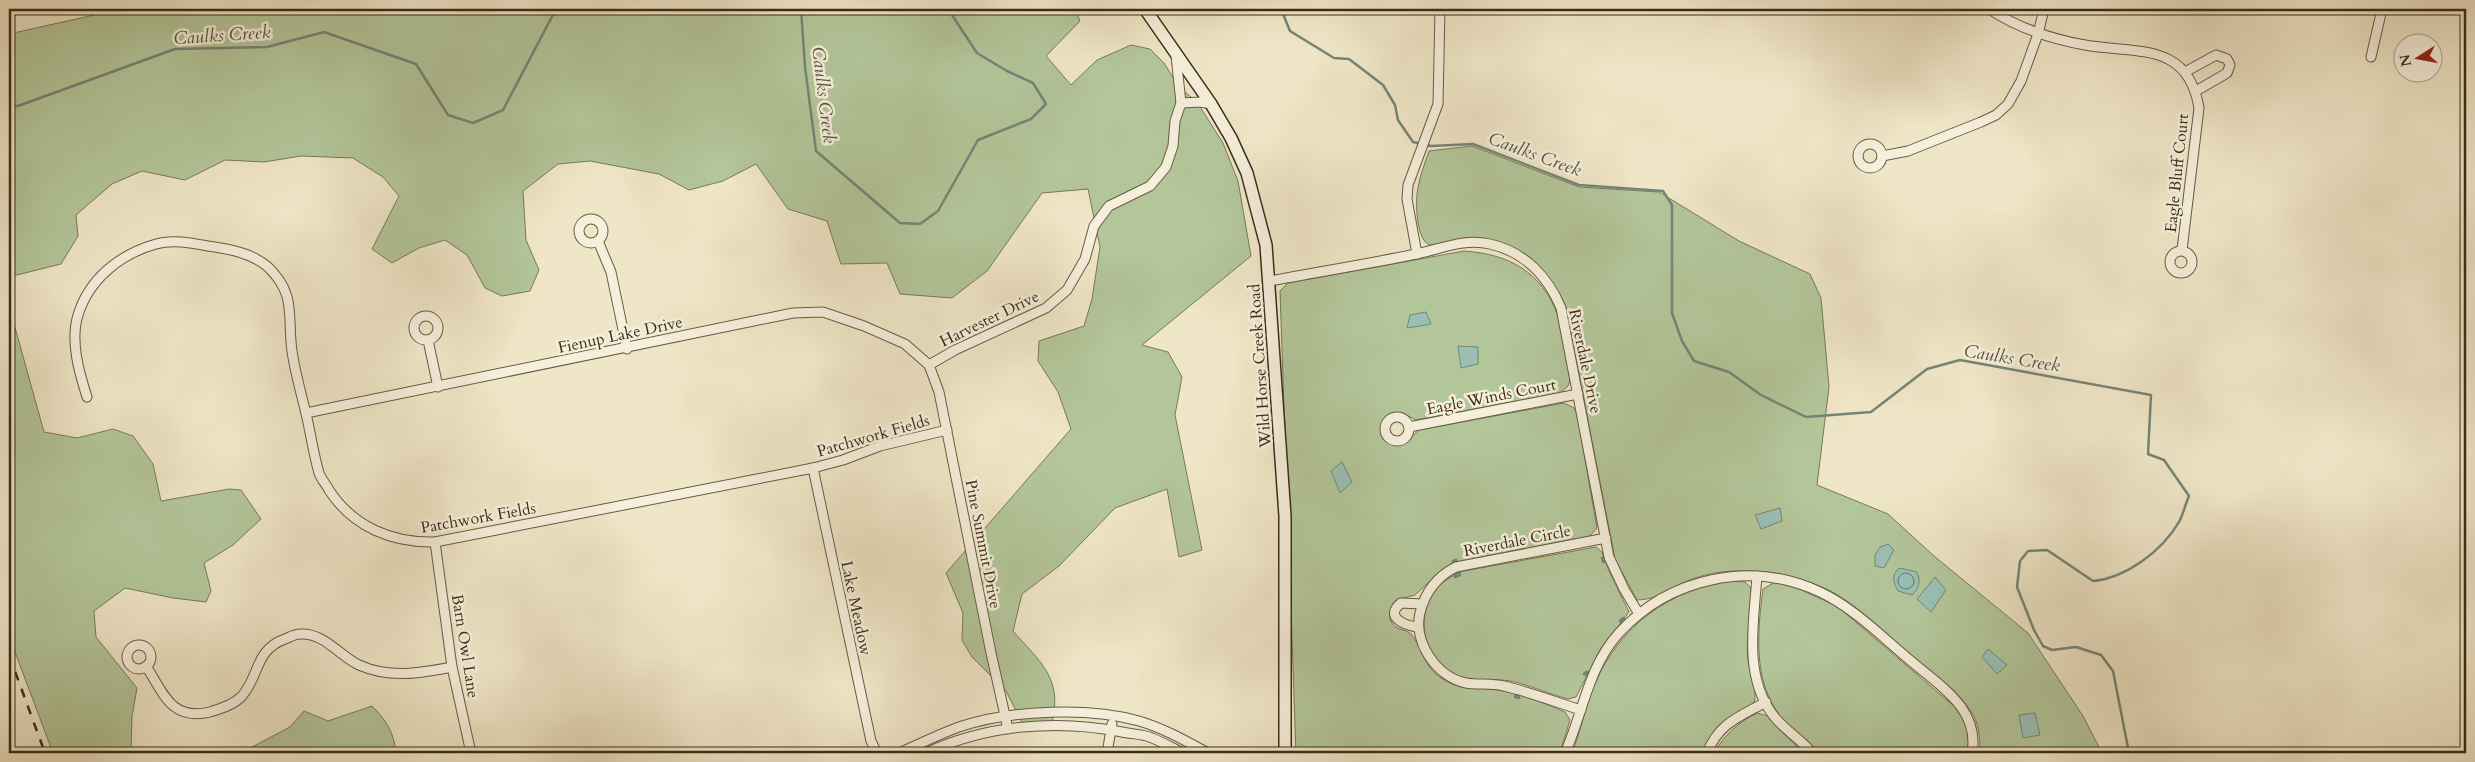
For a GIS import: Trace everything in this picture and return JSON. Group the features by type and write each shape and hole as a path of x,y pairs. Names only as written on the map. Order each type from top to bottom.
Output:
{"main road":[{"name":"Wild Horse Creek Road","path":"1145,9 1211,104 1231,138 1247,173 1266,244 1285,516 1285,753"}],"street":[{"path":"1417,254 1407,199 1408,185 1438,104 1440,9"},
{"name":"Eagle Bluff Court","path":"1989,9 2001,17 2038,34 2086,45 2159,54 2185,72 2196,91 2199,108 2182,250"},
{"path":"1882,156 1908,151 1996,114 2012,100 2038,34 2044,9"},
{"path":"2372,57 2382,9"},
{"path":"2185,72 2216,54 2227,59 2230,66 2227,73 2196,91"},
{"name":"Harvester Drive","path":"929,365 955,350 1046,308 1067,290 1085,259 1094,226 1109,206 1150,186 1166,166 1174,146 1175,121 1181,103 1176,56"},
{"path":"1181,103 1201,102 1211,104"},
{"path":"598,241 611,272 627,349"},
{"name":"Patchwork Fields","path":"87,397 80,376 75,344 78,316 90,289 107,269 131,254 157,244 188,242 233,250 260,260 278,278 290,302 292,351 320,475 336,500 356,521 381,535 415,543 435,542 813,468 843,460 880,446 947,430"},
{"name":"Riverdale Drive","path":"1270,281 1417,254 1463,242 1484,243 1510,252 1538,271 1549,282 1561,308 1609,557 1624,589 1639,614"},
{"name":"Fienup Lake Drive","path":"306,413 438,388 793,313 823,312 864,326 905,344 929,365"},
{"path":"428,340 438,388"},
{"name":"Pine Summit Drive","path":"929,365 939,392 1008,729"},
{"name":"Eagle Winds Court","path":"1409,427 1578,394"},
{"name":"Lake Meadow","path":"813,468 854,668 871,741 877,753"},
{"name":"Riverdale Circle","path":"1417,626 1422,604 1436,581 1456,568 1606,538"},
{"name":"Barn Owl Lane","path":"435,542 452,667 471,753"},
{"path":"1757,576 1752,646 1757,680 1766,702 1780,724 1812,753"},
{"path":"1565,753 1598,663 1618,634 1639,614 1676,591 1695,584 1715,579 1757,576 1782,579 1821,593 1843,606 1874,630 1958,701 1971,726 1972,753"},
{"path":"1422,604 1401,602 1396,610 1396,619 1399,622 1417,626 1420,639 1431,659 1456,680 1465,683 1502,685 1581,710"},
{"path":"146,666 173,706 182,713 194,714 223,708 241,697 261,657 276,642 299,634 322,638 357,664 375,671 398,675 452,667"},
{"path":"1707,753 1713,740 1728,723 1766,702"},
{"path":"899,753 962,726 1005,716 1084,712 1139,721 1184,740 1208,753"},
{"path":"1107,753 1113,717"},
{"path":"926,753 965,737 1008,729 1065,726 1089,726 1150,737 1183,753"}],"green space":[{"path":"121,9 1075,9 1080,21 1046,56 1071,85 1097,60 1131,45 1150,49 1164,63 1179,87 1197,102 1223,143 1238,181 1251,256 1142,345 1168,352 1182,377 1175,415 1202,550 1179,557 1167,489 1115,508 1059,566 1022,594 1013,631 1040,662 1052,682 1055,707 1052,723 1027,732 1006,691 972,657 962,640 963,613 946,573 1071,429 1058,392 1038,361 1039,341 1084,326 1092,299 1100,247 1088,189 1042,193 987,271 952,298 900,294 887,263 841,264 827,221 788,209 756,164 723,181 689,190 659,174 590,161 558,164 523,191 526,240 539,270 530,291 502,296 485,288 467,255 445,240 419,248 392,263 372,249 399,196 383,177 353,158 301,156 264,162 225,160 185,180 142,171 112,184 76,215 78,236 61,264 9,277 9,34"},
{"path":"1472,146 1579,187 1659,192 1739,241 1810,274 1821,298 1829,387 1817,485 1888,514 1934,556 2028,633 2083,716 2102,753 1980,753 1977,725 1973,715 1965,702 1952,689 1847,601 1822,587 1804,580 1767,572 1724,572 1700,576 1656,596 1637,600 1615,559 1566,307 1561,298 1537,266 1512,249 1485,246 1430,245 1425,242 1419,229 1417,194 1429,151"},
{"path":"1464,251 1495,256 1509,261 1522,268 1543,288 1558,316 1563,332 1570,380 1568,386 1560,393 1416,420 1403,413 1392,413 1382,422 1383,437 1394,445 1403,444 1419,430 1564,403 1574,408 1577,413 1597,528 1590,536 1462,561 1441,571 1415,595 1396,600 1390,610 1390,617 1396,627 1410,633 1428,665 1437,675 1445,680 1469,688 1519,694 1565,712 1570,720 1560,753 1296,753 1280,291 1288,283"},
{"path":"9,306 44,432 77,438 113,429 133,436 153,464 161,501 229,489 241,490 261,519 233,545 204,563 211,591 206,602 173,598 125,588 94,611 96,637 137,688 132,716 131,753 53,753 9,636"},
{"path":"1596,547 1602,552 1629,612 1600,650 1576,697 1568,699 1510,681 1464,678 1445,669 1438,662 1432,653 1425,634 1425,613 1434,592 1450,577 1464,571"},
{"path":"1733,581 1745,582 1751,588 1747,651 1754,687 1754,703 1738,712 1717,730 1702,753 1572,753 1595,684 1605,663 1618,644 1650,613 1668,601 1710,585"},
{"path":"1775,582 1799,589 1837,606 1955,707 1967,728 1969,740 1968,753 1817,753 1787,724 1776,710 1762,678 1759,624 1763,589"},
{"path":"372,706 388,727 396,753 241,753 290,727 304,711 328,721"},
{"path":"1757,713 1768,716 1804,753 1714,753 1722,740 1744,721"}],"water":[{"path":"1426,312 1431,324 1407,328 1410,315"},
{"path":"1458,346 1478,347 1478,364 1461,368"},
{"path":"1342,462 1352,482 1340,493 1331,471"},
{"path":"1780,508 1782,521 1761,529 1755,515"},
{"path":"1888,544 1894,550 1884,568 1875,566 1875,555 1880,547"},
{"path":"1899,568 1917,572 1919,585 1912,595 1898,591 1896,588 1894,576"},
{"path":"1935,577 1946,590 1931,612 1917,599"},
{"path":"1988,649 2007,665 1997,674 1982,657"},
{"path":"2035,713 2040,735 2023,738 2019,715"}],"waterway":[{"name":"Caulks Creek","path":"9,106 18,106 175,49 267,47 324,32 416,64 448,115 473,123 503,110 556,9"},
{"name":"Caulks Creek","path":"801,9 805,67 816,151 900,223 920,224 938,211 978,140 1031,119 1046,104 1033,83 1007,71 977,53 948,9"},
{"name":"Caulks Creek","path":"1281,9 1290,31 1334,58 1349,59 1383,85 1395,105 1398,120 1413,142 1431,146 1473,144 1579,185 1663,191 1672,205 1672,313 1682,341 1694,361 1729,372 1761,395 1806,417 1871,412 1927,369 1960,360 2151,395 2148,454 2164,460 2189,496 2172,533 2153,553 2130,569 2118,575 2093,581 2047,550 2028,551 2020,561 2017,587 2034,630 2043,646 2052,650 2076,647 2101,655 2113,671 2129,753"},
{"path":"1605,557 1606,561 1603,562 1602,558 1605,557"},
{"path":"1456,560 1457,562 1453,564 1453,561 1456,560"},
{"path":"1459,572 1460,575 1455,577 1454,574 1459,572"},
{"path":"1623,618 1625,620 1622,623 1620,621 1623,618"},
{"path":"1586,672 1588,672 1586,675 1584,674 1586,672"},
{"path":"1516,694 1519,695 1519,698 1515,697 1516,694"},
{"path":"9,745 12,753"}],"railway":[{"path":"9,655 45,753"}]}
